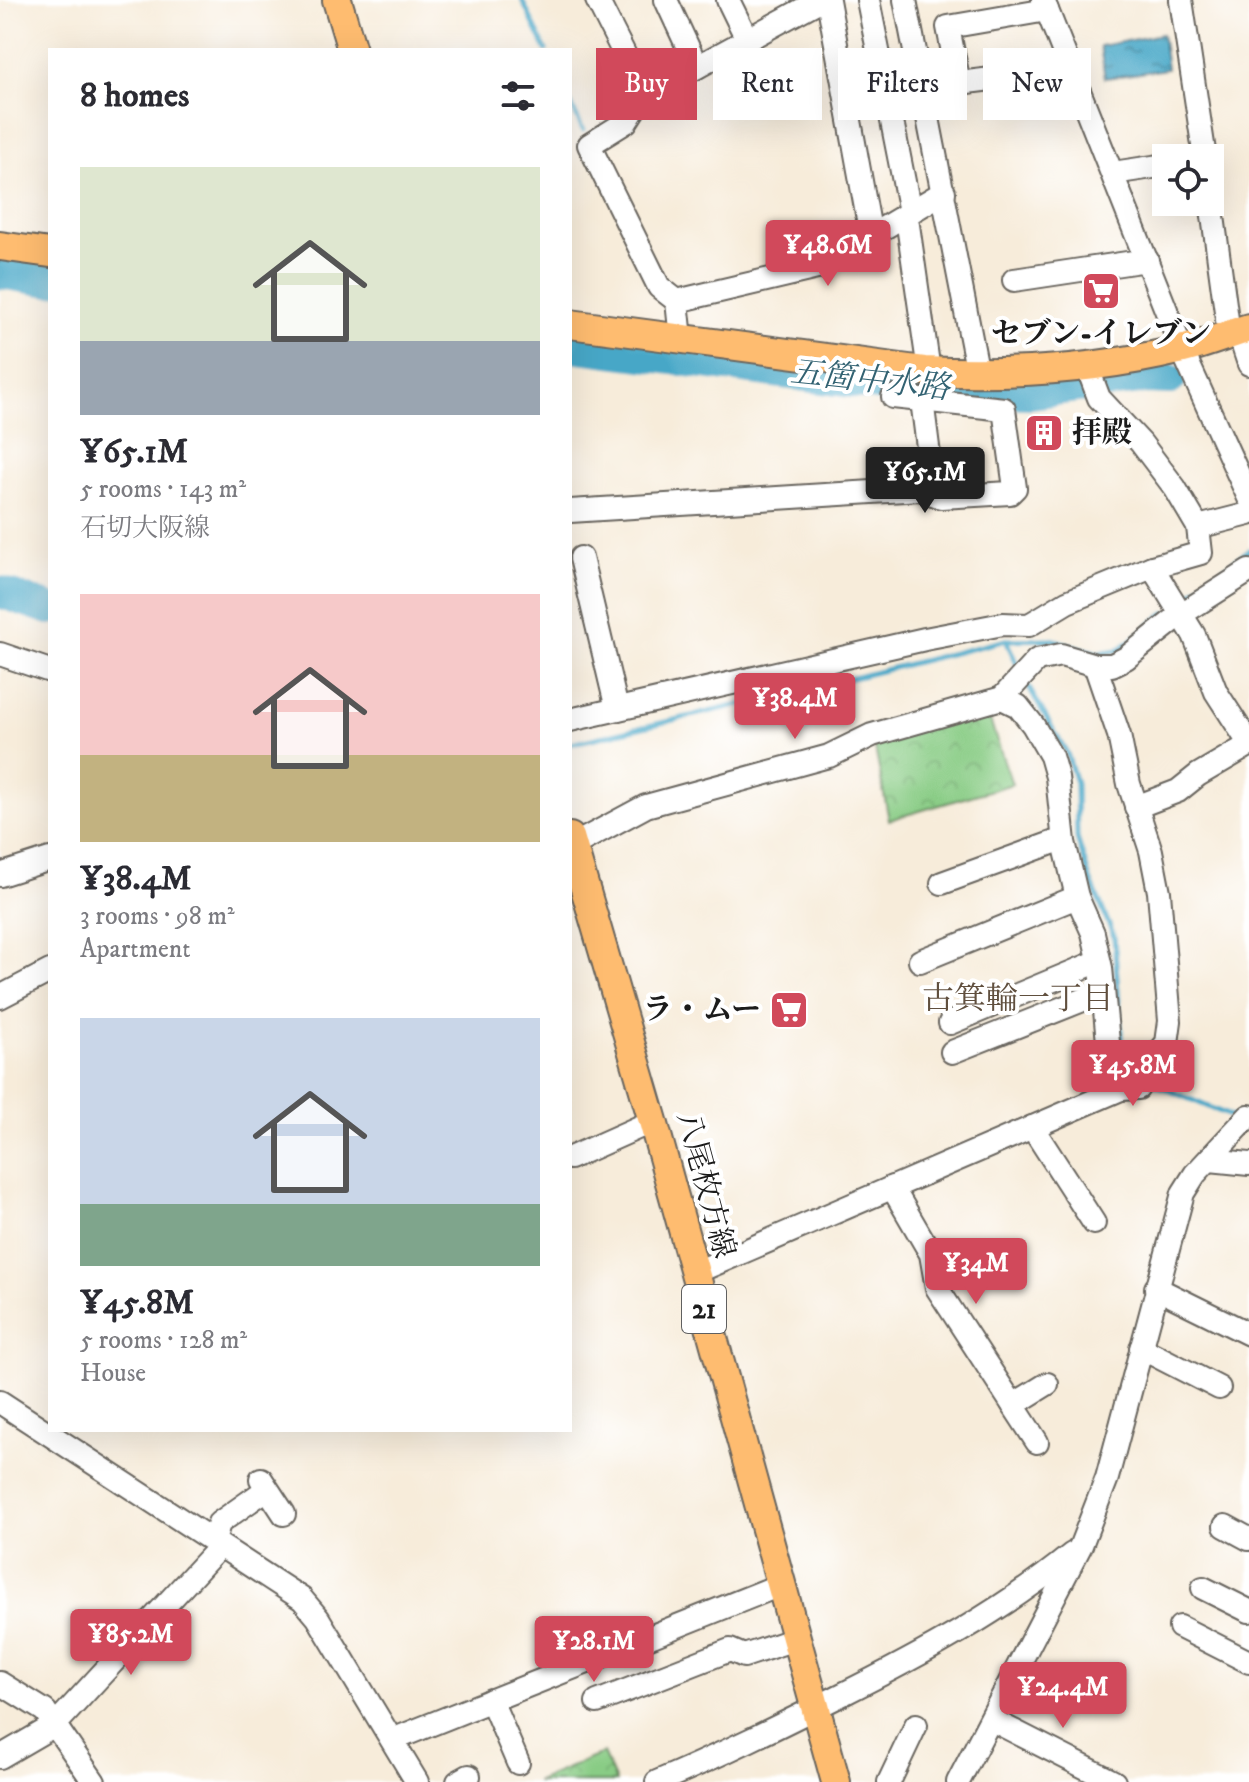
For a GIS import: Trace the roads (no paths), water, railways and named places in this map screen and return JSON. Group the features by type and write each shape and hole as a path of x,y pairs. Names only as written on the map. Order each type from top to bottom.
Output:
{"main road":[{"path":"337,0 351,48"},
{"path":"0,246 48,253"},
{"path":"572,324 929,371 989,388 1087,366 1182,350 1239,331"},
{"name":"八尾枚方線","path":"572,846 653,1121 836,1782"}],"street":[{"path":"597,0 621,48"},
{"path":"666,0 688,48"},
{"path":"728,0 747,39"},
{"path":"868,0 909,219 929,371"},
{"path":"572,511 920,489 941,497 1010,493 1015,488 1004,409 989,388 944,192 905,0"},
{"path":"1181,0 1203,144"},
{"path":"697,67 816,1 871,236"},
{"path":"983,80 959,83 948,27 1045,5 1063,48"},
{"path":"1091,117 1182,350 1249,498"},
{"path":"627,120 589,145 659,287 677,301 681,339"},
{"path":"1113,173 1152,167"},
{"path":"677,301 817,268 871,236 909,219 944,192"},
{"path":"1215,216 1249,364"},
{"path":"1014,280 1147,260"},
{"path":"572,720 925,639 1003,624 1029,625 1067,602 1152,567 1201,553 1198,527 1175,488 1141,443 1099,398 1087,366"},
{"path":"893,397 922,400 989,388"},
{"path":"922,400 934,494"},
{"path":"1198,527 1249,514"},
{"path":"581,558 617,709"},
{"path":"1136,807 1178,791 1249,744 1216,692 1194,635 1152,567"},
{"path":"572,843 646,806 829,756 872,735 1002,698 1037,660 1061,655 1095,665 1112,665 1126,658 1180,615 1249,571"},
{"path":"1029,625 1037,660"},
{"path":"0,654 48,670"},
{"path":"694,1273 1121,1089 1138,1088 1150,1062 1167,1043 1170,1021 1159,892 1119,735 1095,665"},
{"path":"1002,698 1018,706 1051,756 1057,777 1063,839 1077,897 1093,933 1109,1053 1121,1089"},
{"path":"942,883 1063,839"},
{"path":"0,875 48,860"},
{"path":"920,961 1077,897"},
{"path":"950,1023 1099,961"},
{"path":"0,997 48,972"},
{"path":"952,1052 1103,992"},
{"path":"960,1782 1079,1549 1107,1478 1183,1193 1195,1174 1249,1116"},
{"path":"572,1157 653,1121"},
{"path":"1032,1127 1094,1223"},
{"path":"1210,1160 1249,1164"},
{"path":"892,1187 931,1254 937,1288 1037,1442"},
{"path":"1156,1288 1249,1334"},
{"path":"1141,1348 1219,1388"},
{"path":"1013,1405 1047,1384"},
{"path":"0,1402 302,1599 318,1618 417,1782"},
{"path":"0,1757 55,1725 217,1544 219,1523 264,1484 284,1514"},
{"path":"1225,1526 1249,1539"},
{"path":"657,1782 723,1754 897,1667 1032,1587 1079,1549"},
{"path":"392,1740 780,1585"},
{"path":"1203,1588 1249,1611"},
{"path":"1180,1627 1249,1662"},
{"path":"597,1702 730,1650 744,1656 795,1639"},
{"path":"0,1683 45,1711 94,1782"},
{"path":"491,1700 518,1763"},
{"path":"992,1720 1114,1782"},
{"path":"889,1782 916,1725"}],"water":[{"path":"1162,34 1167,69 1105,78 1100,46"}],"waterway":[{"path":"522,0 545,48"},
{"path":"572,106 583,130"},
{"name":"五箇中水路","path":"0,273 48,281"},
{"name":"五箇中水路","path":"572,346 916,390 1031,393 1148,378 1170,379"},
{"path":"1179,602 1249,550"},
{"path":"0,592 48,608"},
{"path":"572,744 1006,640 1051,639 1098,653 1119,650 1165,613"},
{"path":"1006,640 1020,671"},
{"path":"1026,683 1067,753 1076,783 1077,838 1114,937 1123,1057 1138,1076"},
{"path":"1147,1081 1237,1119"}],"place":[{"name":"セブン-イレブン","path":"1101,291"},
{"name":"拝殿","path":"1044,433"},
{"name":"ラ・ムー","path":"789,1010"}],"district":[{"name":"古箕輪一丁目","path":"1018,1000"}]}
